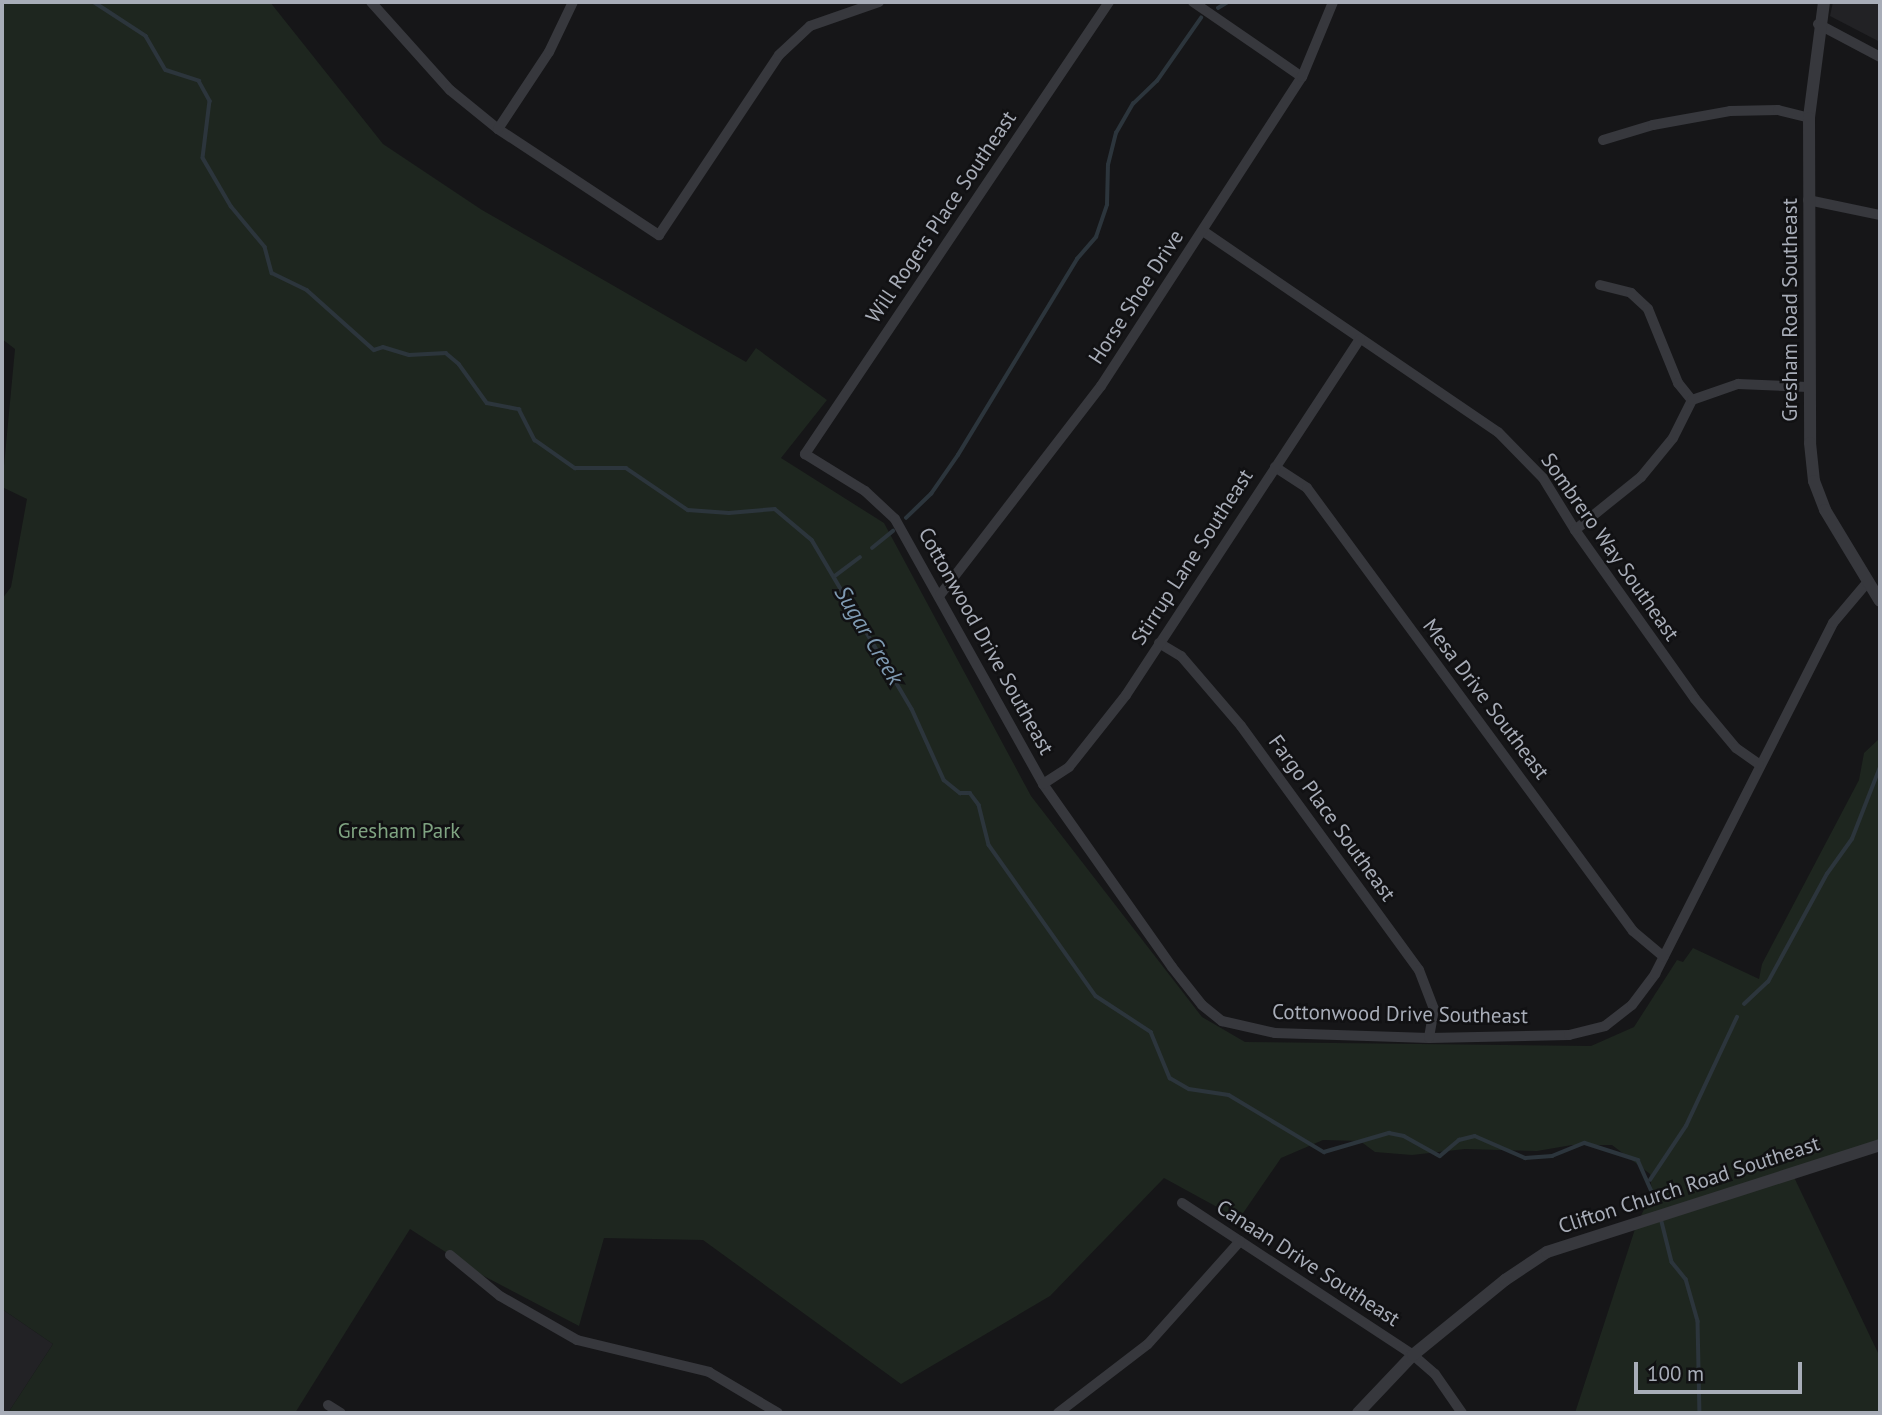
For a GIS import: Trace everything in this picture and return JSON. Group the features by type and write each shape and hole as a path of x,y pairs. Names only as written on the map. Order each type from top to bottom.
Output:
{"street":[{"path":"372,2 450,90 498,129 659,235 779,55 810,26 880,2"},
{"path":"498,129 549,52 573,2"},
{"name":"Will Rogers Place Southeast","path":"805,454 1109,2"},
{"path":"1193,2 1302,77"},
{"name":"Horse Shoe Drive","path":"940,594 1101,386 1302,77 1333,2"},
{"name":"Gresham Road Southeast","path":"1824,2 1818,24 1809,118 1808,387 1814,481 1866,584 1880,601"},
{"path":"1818,24 1880,57"},
{"path":"1602,140 1653,125 1730,111 1778,110 1809,118"},
{"path":"1808,200 1880,215"},
{"name":"Sombrero Way Southeast","path":"1203,231 1498,432 1543,478 1575,530 1695,699 1736,748 1759,764"},
{"path":"1600,285 1631,293 1648,309 1678,383 1692,400"},
{"name":"Stirrup Lane Southeast","path":"1043,784 1069,767 1087,746 1360,339"},
{"path":"1575,530 1641,477 1673,438 1692,400 1738,384 1808,387"},
{"name":"Cottonwood Drive Southeast","path":"805,454 865,491 895,519 940,594 1043,784 1172,967 1202,1005 1222,1021 1275,1033 1429,1038 1588,1033 1605,1026 1632,1005 1664,957 1759,764 1833,623 1866,584"},
{"name":"Mesa Drive Southeast","path":"1275,467 1307,488 1633,931 1664,957"},
{"name":"Fargo Place Southeast","path":"1159,642 1181,656 1241,726 1419,970 1434,1009 1429,1038"},
{"name":"Clifton Church Road Southeast","path":"1358,1413 1413,1355 1505,1280 1547,1252 1880,1145"},
{"name":"Canaan Drive Southeast","path":"1182,1203 1413,1355 1435,1374 1462,1413"},
{"path":"1058,1413 1148,1344 1240,1241"},
{"path":"450,1255 500,1296 577,1340 709,1372 778,1413"},
{"path":"328,1405 341,1413"}],"shaded area":[{"path":"1833,2 1880,2 1880,42 1830,16"},
{"path":"2,1309 53,1344 8,1413 2,1413"}],"green space":[{"name":"Gresham Park","path":"2,2 270,2 383,144 482,210 746,362 756,348 827,400 781,458 884,523 1031,796 1202,1017 1245,1042 1591,1046 1634,1027 1677,960 1683,962 1693,948 1759,979 1762,964 1859,780 1864,753 1880,738 1880,1144 1792,1173 1880,1357 1880,1413 1575,1413 1636,1226 1652,1193 1650,1174 1612,1145 1572,1145 1537,1151 1465,1149 1412,1155 1375,1152 1360,1141 1323,1140 1281,1158 1239,1219 1164,1178 1050,1296 901,1384 703,1240 604,1238 579,1326 478,1273 410,1229 295,1413 8,1413 53,1344 2,1309 2,599 11,587 27,499 2,487 15,349 2,339"}],"waterway":[{"name":"Sugar Creek","path":"94,2 146,36 166,70 199,81 210,101 203,158 231,206 265,247 272,273 307,290 374,350 383,347 409,355 446,353 459,364 487,403 519,409 535,440 575,468 626,468 688,510 729,513 775,509 812,540 912,709 944,780 960,793 970,793 979,805 989,845 1096,996 1151,1032 1170,1078 1189,1089 1229,1095 1324,1152 1389,1133 1404,1136 1440,1156 1459,1140 1475,1136 1525,1158 1552,1156 1585,1143 1638,1160 1657,1203"},
{"path":"1218,8 1228,2"},
{"path":"906,518 931,494 958,455 1077,259 1096,237 1107,205 1108,165 1116,133 1133,104 1157,81 1201,18"},
{"path":"872,548 893,531"},
{"path":"835,576 860,557"},
{"path":"1744,1004 1768,982 1827,874 1852,839 1880,767"},
{"path":"1650,1180 1686,1126 1737,1017"},
{"name":"Sugar Creek","path":"1662,1222 1672,1262 1686,1279 1698,1321 1700,1413"}]}
